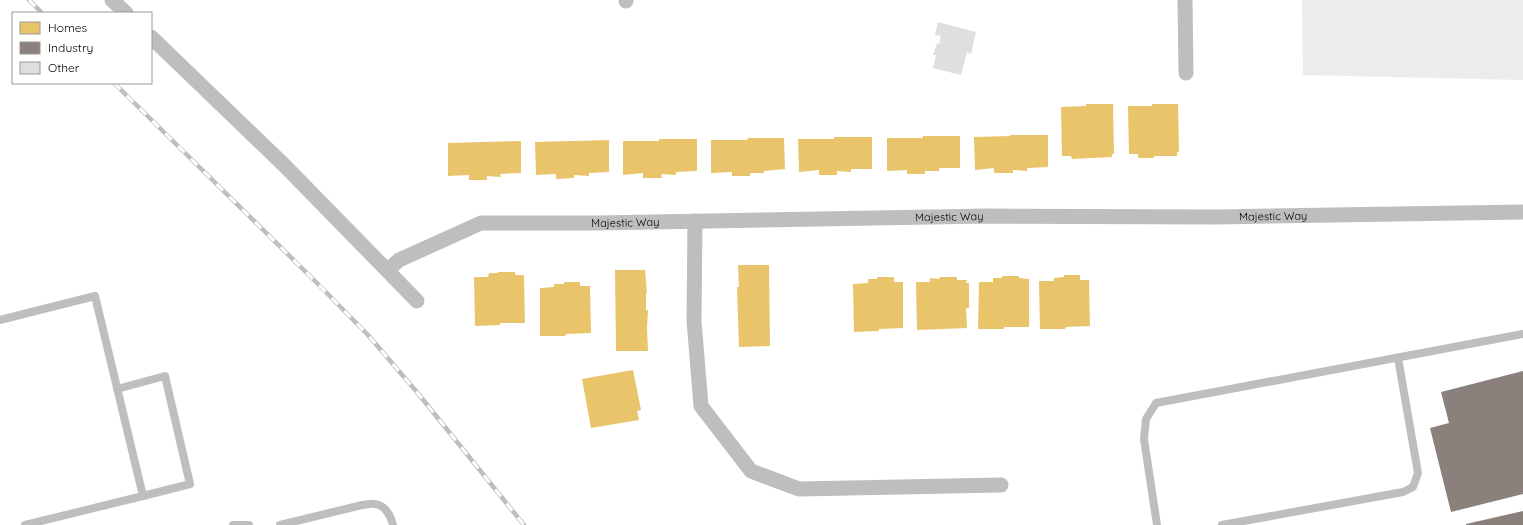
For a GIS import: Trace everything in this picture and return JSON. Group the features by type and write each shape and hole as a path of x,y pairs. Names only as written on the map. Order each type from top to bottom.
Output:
{"street":[{"path":"112,0 125,12"},
{"path":"1185,0 1186,73"},
{"path":"152,38 285,166 417,301"},
{"name":"Majestic Way","path":"388,270 399,260 481,223 988,216 1216,217 1523,212"},
{"path":"695,221 694,321 701,406 750,471 799,490 1001,485"}],"lane":[{"path":"0,320 95,296 143,496"},
{"path":"1157,525 1144,439 1146,419 1156,403 1523,334"},
{"path":"1222,525 1403,492 1413,487 1418,473 1398,358"},
{"path":"25,525 190,484 165,376 117,389"},
{"path":"280,525 375,503 384,508 391,517 392,525"},
{"path":"233,525 249,525"}],"shaded area":[{"path":"1302,0 1523,0 1523,80 1303,75"}],"building: Homes":[{"path":"1086,104 1113,104 1114,154 1112,154 1112,157 1072,159 1071,156 1062,156 1061,107 1086,106"},
{"path":"1152,104 1178,104 1179,152 1177,152 1177,156 1138,158 1138,154 1129,154 1128,106 1152,106"},
{"path":"1048,135 1048,167 1027,168 1027,171 1013,170 1013,173 994,173 994,168 975,170 974,137"},
{"path":"923,136 960,136 960,168 939,168 939,171 925,171 925,174 907,174 907,170 887,171 887,138 923,138"},
{"path":"834,137 872,137 872,169 851,169 851,172 837,171 837,175 819,175 819,170 799,172 798,139 834,139"},
{"path":"747,138 784,138 785,169 764,171 764,173 750,173 750,176 732,176 732,172 711,173 711,140 748,140"},
{"path":"659,139 697,139 697,171 676,172 676,175 661,174 662,178 643,178 643,173 623,175 623,141 659,141"},
{"path":"609,140 609,172 589,173 589,176 574,175 574,178 556,179 556,174 536,175 535,142"},
{"path":"521,141 521,173 500,174 501,177 487,176 487,180 469,180 469,175 448,176 448,143"},
{"path":"738,265 769,265 770,346 739,347 737,287 739,287"},
{"path":"615,270 645,270 647,293 646,310 648,310 648,351 616,351"},
{"path":"515,272 515,275 524,275 525,323 500,323 500,325 475,326 474,277 488,277 489,273"},
{"path":"1064,275 1080,275 1080,280 1089,280 1090,326 1066,327 1065,329 1040,329 1039,281 1054,281 1054,278 1064,277"},
{"path":"1002,276 1019,276 1019,278 1029,279 1029,327 978,329 979,282 993,282 993,278 1002,278"},
{"path":"877,277 894,277 894,282 903,282 903,328 854,332 853,284 868,283 868,279 877,279"},
{"path":"940,277 957,277 957,280 967,280 966,283 969,283 969,308 966,308 967,328 917,330 916,282 930,282 930,278 939,279"},
{"path":"564,282 580,282 580,286 590,286 591,333 566,334 565,336 540,336 540,288 554,287 554,284 564,284"},
{"path":"633,370 641,410 637,411 639,420 591,428 582,379"}],"building: Industry":[{"path":"1523,371 1523,494 1451,512 1430,428 1449,423 1441,392"},
{"path":"1523,511 1523,525 1466,525 1466,524"}],"building: Other":[{"path":"938,22 976,32 971,54 967,52 961,75 933,68 936,55 933,55 937,43 939,44 941,36 935,35"}],"railway":[{"path":"29,0 41,12"},
{"path":"115,84 368,335 416,391 524,525"}]}
